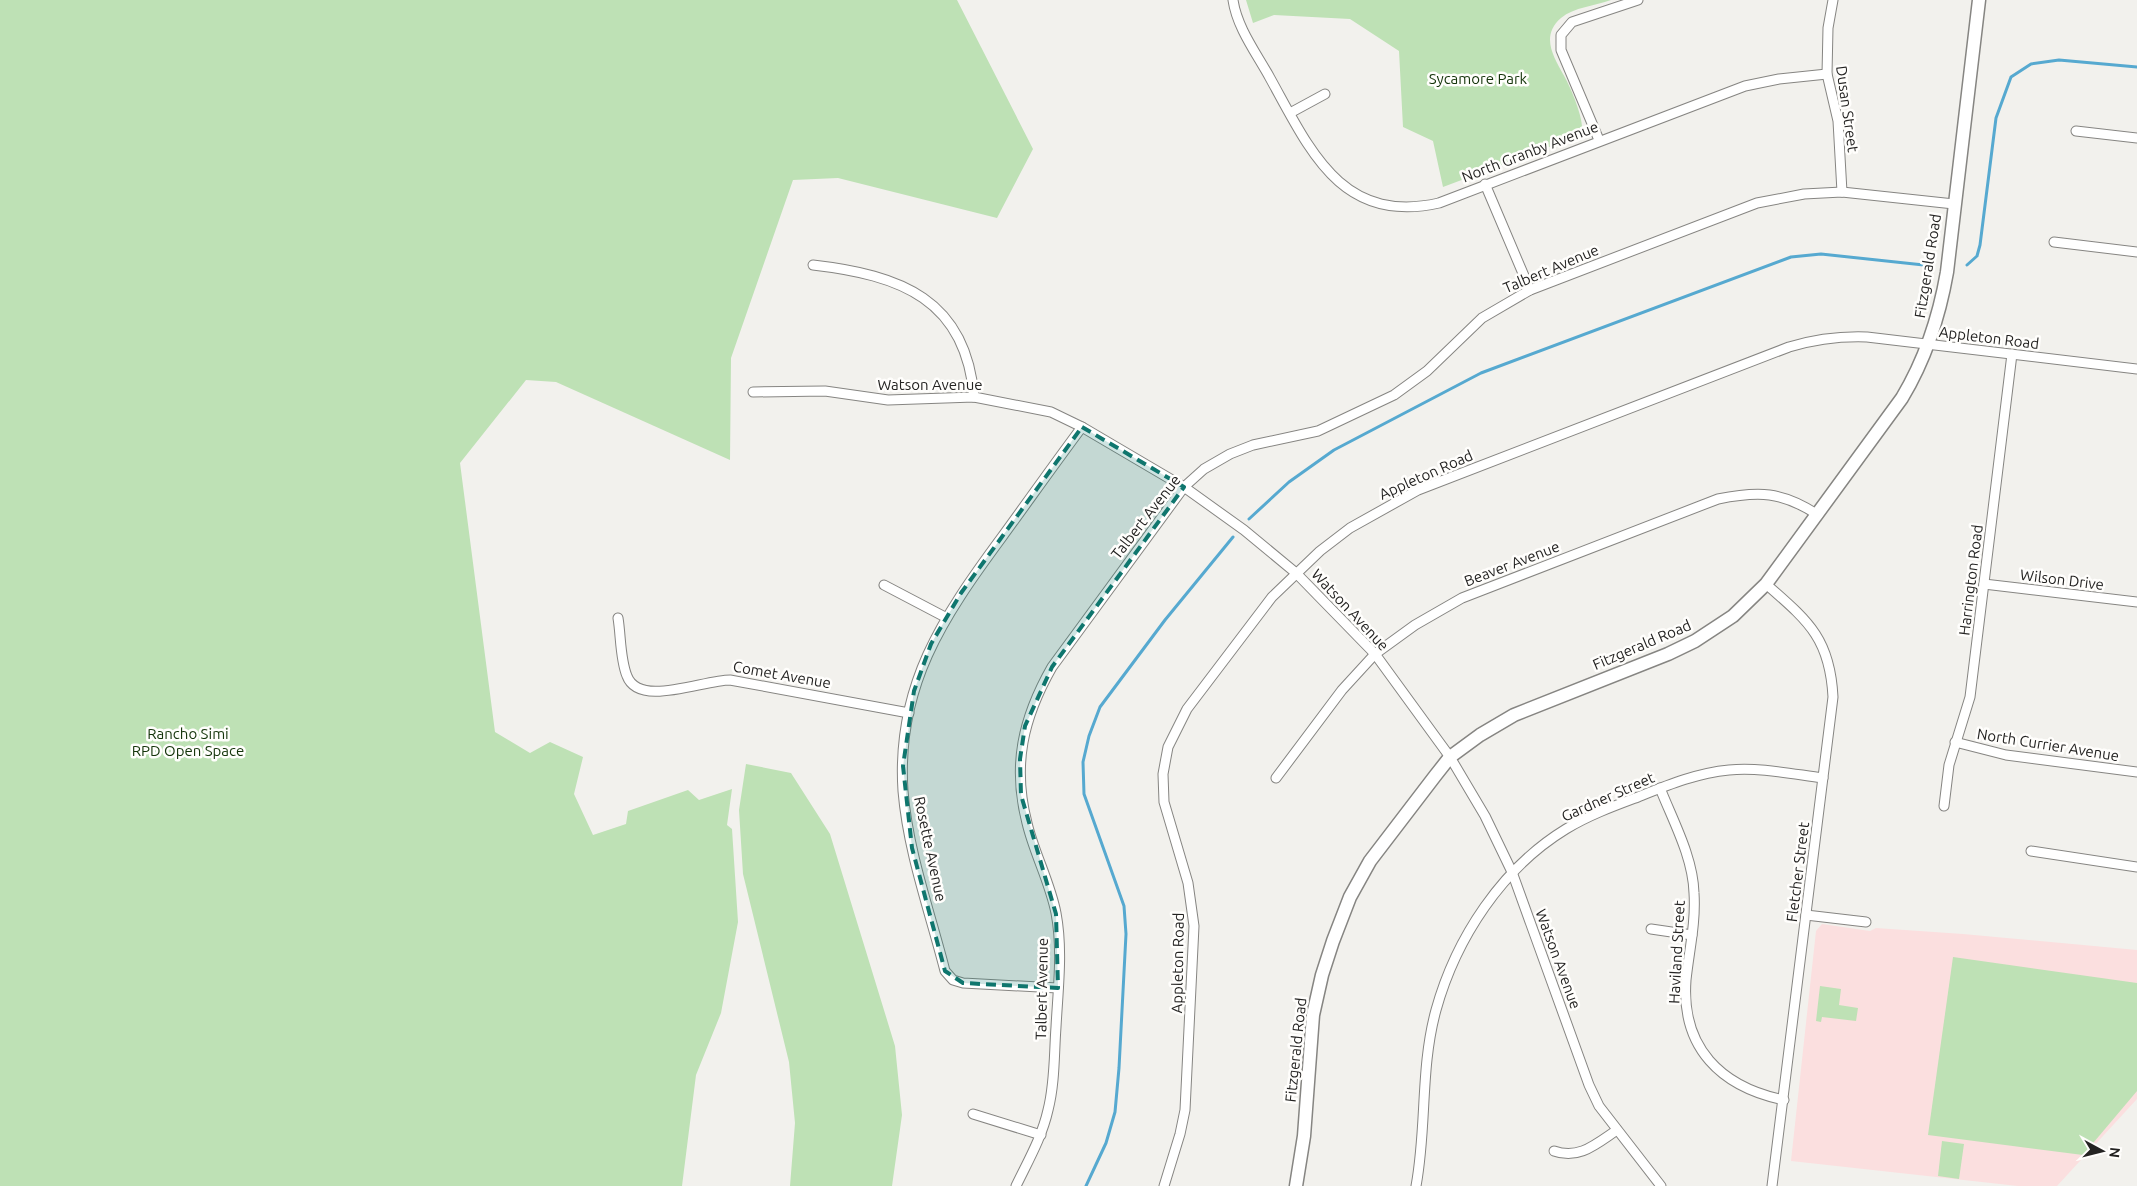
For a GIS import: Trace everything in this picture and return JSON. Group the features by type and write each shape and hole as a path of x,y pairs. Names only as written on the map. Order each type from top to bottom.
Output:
{"main road":[{"name":"Fitzgerald Road","path":"1296,1186 1304,1136 1313,1015 1332,941 1350,897 1370,861 1450,757 1480,735 1514,715 1668,654 1695,641 1733,616 1766,584 1902,398 1917,373 1930,344 1944,285 1979,0"}],"street":[{"name":"North Granby Avenue","path":"1233,0 1241,26 1290,113 1327,172 1340,185 1377,203 1419,208 1439,203 1599,140 1745,86 1779,79 1827,74"},
{"path":"1599,140 1561,50 1561,34 1572,22 1638,0"},
{"name":"Dusan Street","path":"1833,0 1828,28 1827,74 1838,121 1842,192"},
{"path":"1290,113 1325,94"},
{"path":"2076,131 2137,138"},
{"path":"1485,184 1530,290"},
{"name":"Talbert Avenue","path":"1016,1186 1041,1135 1053,1084 1059,945 1056,914 1027,824 1021,795 1020,760 1025,726 1035,696 1052,667 1184,487 1204,469 1230,454 1253,445 1318,431 1394,395 1427,371 1482,318 1530,290 1757,203 1804,194 1842,192 1954,204"},
{"path":"2054,242 2137,252"},
{"path":"813,265 833,267 891,281 928,299 947,318 964,345 972,374 974,397"},
{"name":"Appleton Road","path":"1164,1186 1180,1134 1186,1102 1194,926 1188,882 1164,802 1163,774 1168,747 1187,709 1255,618 1296,573 1350,528 1418,490 1789,347 1816,339 1844,336 1930,344 2137,369"},
{"name":"Harrington Road","path":"1944,806 1949,765 1970,697 2012,354"},
{"name":"Watson Avenue","path":"753,392 825,391 888,400 974,397 1052,412 1082,427 1184,487 1244,530 1296,573 1375,654 1450,757 1484,816 1512,872 1589,1085 1599,1106 1661,1186"},
{"name":"Rosette Avenue","path":"1058,988 963,983 953,980 945,971 906,816 903,766 909,713 921,667 945,617 1082,427"},
{"name":"Beaver Avenue","path":"1276,778 1342,690 1375,654 1415,625 1462,598 1718,499 1749,492 1769,494 1793,501 1818,515"},
{"name":"Fletcher Street","path":"1766,584 1810,624 1821,641 1828,660 1832,697 1772,1186"},
{"name":"Wilson Drive","path":"1984,584 2137,602"},
{"path":"884,585 945,617"},
{"name":"Comet Avenue","path":"618,618 626,674 631,686 640,690 658,692 716,680 730,680 909,713"},
{"name":"North Currier Avenue","path":"1955,742 2006,756 2137,772"},
{"name":"Gardner Street","path":"1416,1186 1424,1067 1436,1008 1450,969 1468,934 1493,895 1512,872 1567,829 1598,812 1697,775 1730,770 1757,770 1823,778"},
{"name":"Haviland Street","path":"1660,788 1690,868 1695,906 1686,998 1689,1020 1698,1044 1713,1065 1734,1083 1758,1095 1784,1100"},
{"path":"2031,851 2137,867"},
{"path":"1806,915 1866,922"},
{"path":"1651,929 1692,935"},
{"path":"973,1114 1041,1135"},
{"path":"1554,1151 1566,1156 1577,1154 1617,1130"}],"highlighted area":[{"path":"1082,427 1184,487 1052,667 1025,726 1020,759 1021,795 1056,914 1058,988 963,983 945,971 912,848 903,766 914,691 931,644 961,593"}],"shaded area":[{"path":"1822,924 1870,931 1876,928 1963,934 2137,950 2137,1099 2057,1186 2018,1186 1791,1161 1816,931"}],"green space":[{"name":"Rancho Simi RPD Open Space","path":"0,0 957,0 1033,149 997,218 838,178 793,180 731,358 730,460 556,382 526,380 460,463 495,732 530,753 550,742 583,757 574,794 593,835 626,824 628,811 688,790 699,800 732,789 727,825 732,829 738,922 721,1013 696,1075 682,1186 0,1186"},
{"name":"Sycamore Park","path":"1246,0 1611,0 1566,14 1551,32 1550,39 1553,54 1570,87 1580,114 1582,123 1581,135 1443,187 1433,141 1403,127 1399,51 1350,19 1274,15 1253,23"},
{"path":"746,764 791,773 830,834 895,1046 902,1115 892,1186 790,1186 795,1123 789,1062 743,874 739,810"},
{"path":"1953,957 2137,983 2137,1091 2083,1155 1928,1135"},
{"path":"1820,986 1841,989 1839,1005 1858,1008 1856,1021 1822,1017 1821,1022 1816,1021"},
{"path":"1942,1141 1964,1144 1959,1179 1938,1176"}],"waterway":[{"path":"1967,265 1977,256 1980,245 1996,118 2011,77 2031,64 2059,60 2137,67"},
{"path":"1249,519 1289,482 1334,450 1481,373 1791,257 1821,254 1933,266"},
{"path":"1086,1186 1106,1143 1115,1112 1126,934 1124,906 1084,794 1083,762 1089,736 1100,707 1165,620 1233,537"}]}
